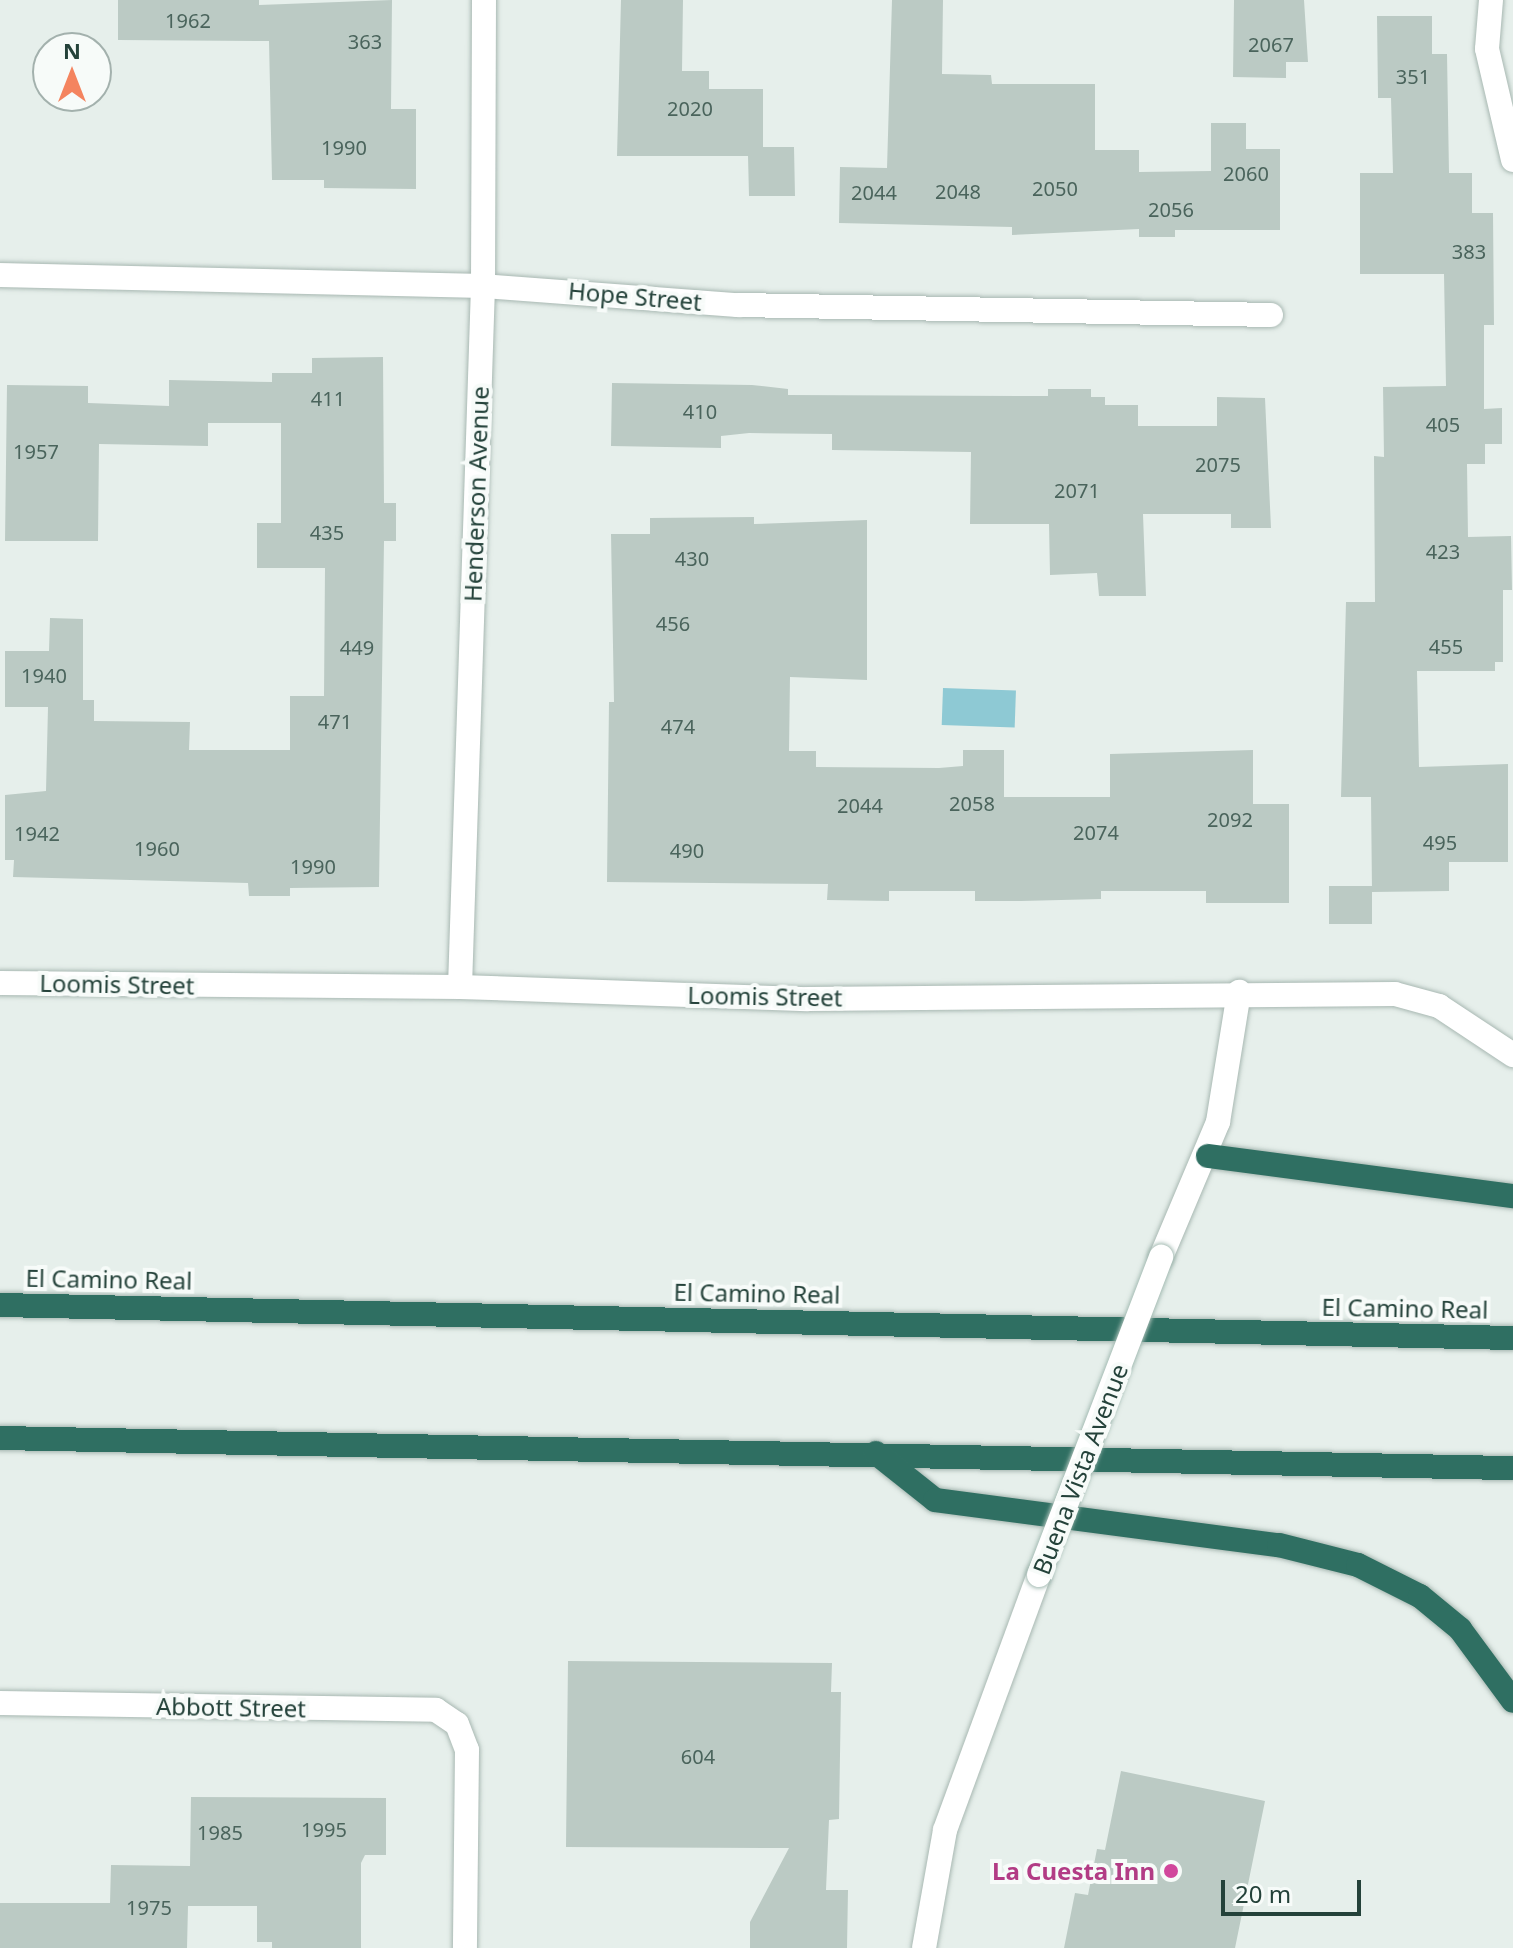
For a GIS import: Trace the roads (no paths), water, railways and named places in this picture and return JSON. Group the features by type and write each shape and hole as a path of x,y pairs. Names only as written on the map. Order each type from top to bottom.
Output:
{"highway":[{"path":"1208,1156 1513,1196"},
{"name":"El Camino Real","path":"0,1305 1513,1338"},
{"path":"0,1438 1513,1468"},
{"path":"876,1453 935,1500 1248,1541 1358,1565 1420,1596 1460,1629 1513,1701"}],"street":[{"name":"Henderson Avenue","path":"460,987 483,286 484,0"},
{"path":"1491,0 1487,49 1513,160"},
{"name":"Hope Street","path":"0,275 483,286 738,305 1271,315"},
{"name":"Loomis Street","path":"0,983 460,987 808,999 1239,992 1395,994 1439,1006 1513,1055"},
{"name":"Buena Vista Avenue","path":"924,1948 945,1830 1161,1257 1208,1156 1239,992"},
{"name":"Abbott Street","path":"0,1703 436,1710 457,1724 467,1750 465,1948"}],"water":[{"path":"943,688 1016,691 1015,728 942,725"}],"place":[{"name":"La Cuesta Inn","path":"1171,1871"}]}
